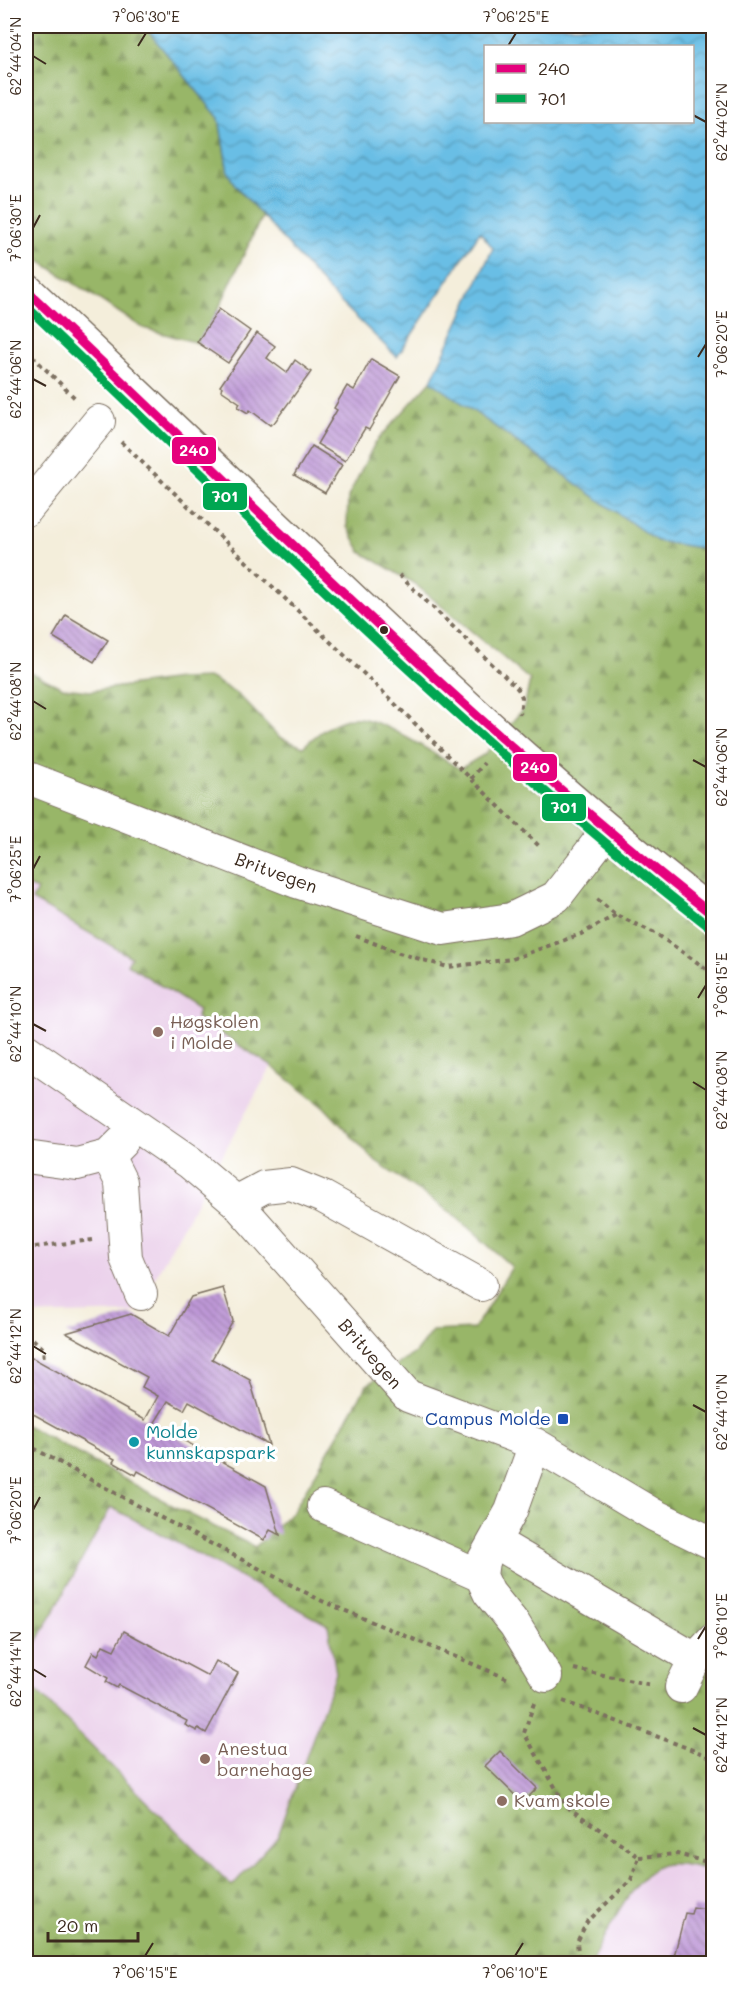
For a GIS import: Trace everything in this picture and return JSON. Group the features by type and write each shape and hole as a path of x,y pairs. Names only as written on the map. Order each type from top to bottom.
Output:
{"main road":[{"path":"26,290 405,650 525,760 606,832 714,916"}],"street":[{"path":"26,510 99,422"},
{"name":"Britvegen","path":"26,777 297,882 444,929 511,919 556,897 606,832"},
{"name":"Britvegen","path":"26,1050 190,1162 236,1202 408,1396 535,1444 654,1515 714,1544"},
{"path":"26,1157 77,1164 108,1156 138,1126"},
{"path":"108,1156 120,1182 126,1258 141,1294"},
{"path":"236,1202 264,1187 291,1184 323,1197 481,1285"},
{"path":"535,1444 512,1511 483,1561 481,1576 489,1593 515,1625 542,1684"},
{"path":"323,1506 481,1576"},
{"path":"495,1542 704,1649 681,1687"}],"path":[{"path":"26,350 384,693 540,848"},
{"path":"597,899 616,915 655,933 714,974"},
{"path":"26,1248 94,1240 123,1223"},
{"path":"26,1333 44,1347 44,1360"},
{"path":"26,1444 144,1509 322,1601 542,1684 714,1758"},
{"path":"681,1687 649,1685 574,1669 542,1684 524,1733 566,1806 639,1857 677,1854 714,1864"},
{"path":"528,1964 580,1963 577,1942 587,1922 630,1880 639,1857"},
{"path":"364,1964 379,1960 419,1964"}],"shaded area":[{"name":"Høgskolen i Molde","path":"26,721 380,869 136,1312 26,1315"},
{"name":"Kvam skole","path":"111,1507 328,1625 713,1766 713,1963 228,1963 232,1886 26,1681 26,1662"}],"green space":[{"path":"26,26 144,26 219,118 228,173 235,185 262,216 202,344 143,328 26,252"},
{"path":"431,381 657,541 713,550 713,1872 679,1864 667,1864 655,1868 644,1876 614,1918 593,1959 594,1963 26,1963 26,1681 232,1886 278,1836 336,1673 328,1625 111,1507 26,1662 26,1425 179,1509 255,1547 294,1510 367,1385 415,1353 432,1331 474,1329 512,1267 452,1213 376,1162 324,1107 270,1065 196,1018 199,1010 127,964 131,957 32,900 37,890 26,885 26,670 63,688 90,691 178,679 211,678 239,695 279,737 303,747 325,729 351,718 375,722 390,729 460,769 485,754 524,708 530,680 415,584 361,552 347,526 348,497 375,443"}],"water":[{"path":"144,26 713,26 713,550 657,541 431,381 493,248 480,232 397,357 330,292 235,185 228,173 219,118"}],"building":[{"path":"219,309 250,331 228,363 197,342"},
{"path":"257,333 275,346 267,358 287,373 295,360 311,372 274,423 270,425 250,410 248,413 238,407 240,403 221,390 220,386"},
{"path":"371,359 400,376 369,430 365,428 345,461 317,444 337,410 334,408 347,386 354,390"},
{"path":"312,446 342,465 325,493 294,475"},
{"path":"66,615 108,640 94,662 53,637"},
{"path":"223,1288 233,1321 212,1359 250,1380 269,1445 189,1401 184,1410 168,1401 154,1424 266,1486 280,1535 270,1530 264,1540 138,1471 136,1475 113,1462 115,1459 26,1410 26,1360 33,1358 145,1420 158,1396 142,1387 147,1377 66,1333 131,1314 169,1336 191,1297"},
{"path":"124,1631 208,1676 216,1661 238,1673 206,1733 198,1728 197,1731 185,1725 187,1721 119,1685 117,1688 106,1682 108,1678 86,1665 93,1652 98,1655 103,1645 114,1650"},
{"path":"500,1751 537,1788 523,1803 485,1766"},
{"path":"713,1882 714,1964 672,1964 685,1913 691,1914 693,1907 706,1909"}],"transit line":[{"name":"240","path":"26,290 278,531 448,689 623,843 714,916"},
{"name":"701","path":"26,306 359,624 444,702 617,853 707,925"}],"place":[{"name":"Høgskolen i Molde","path":"158,1032"},
{"name":"Campus Molde","path":"563,1419"},
{"name":"Molde kunnskapspark","path":"134,1442"},
{"name":"Anestua barnehage","path":"205,1759"},
{"name":"Kvam skole","path":"502,1801"}]}
